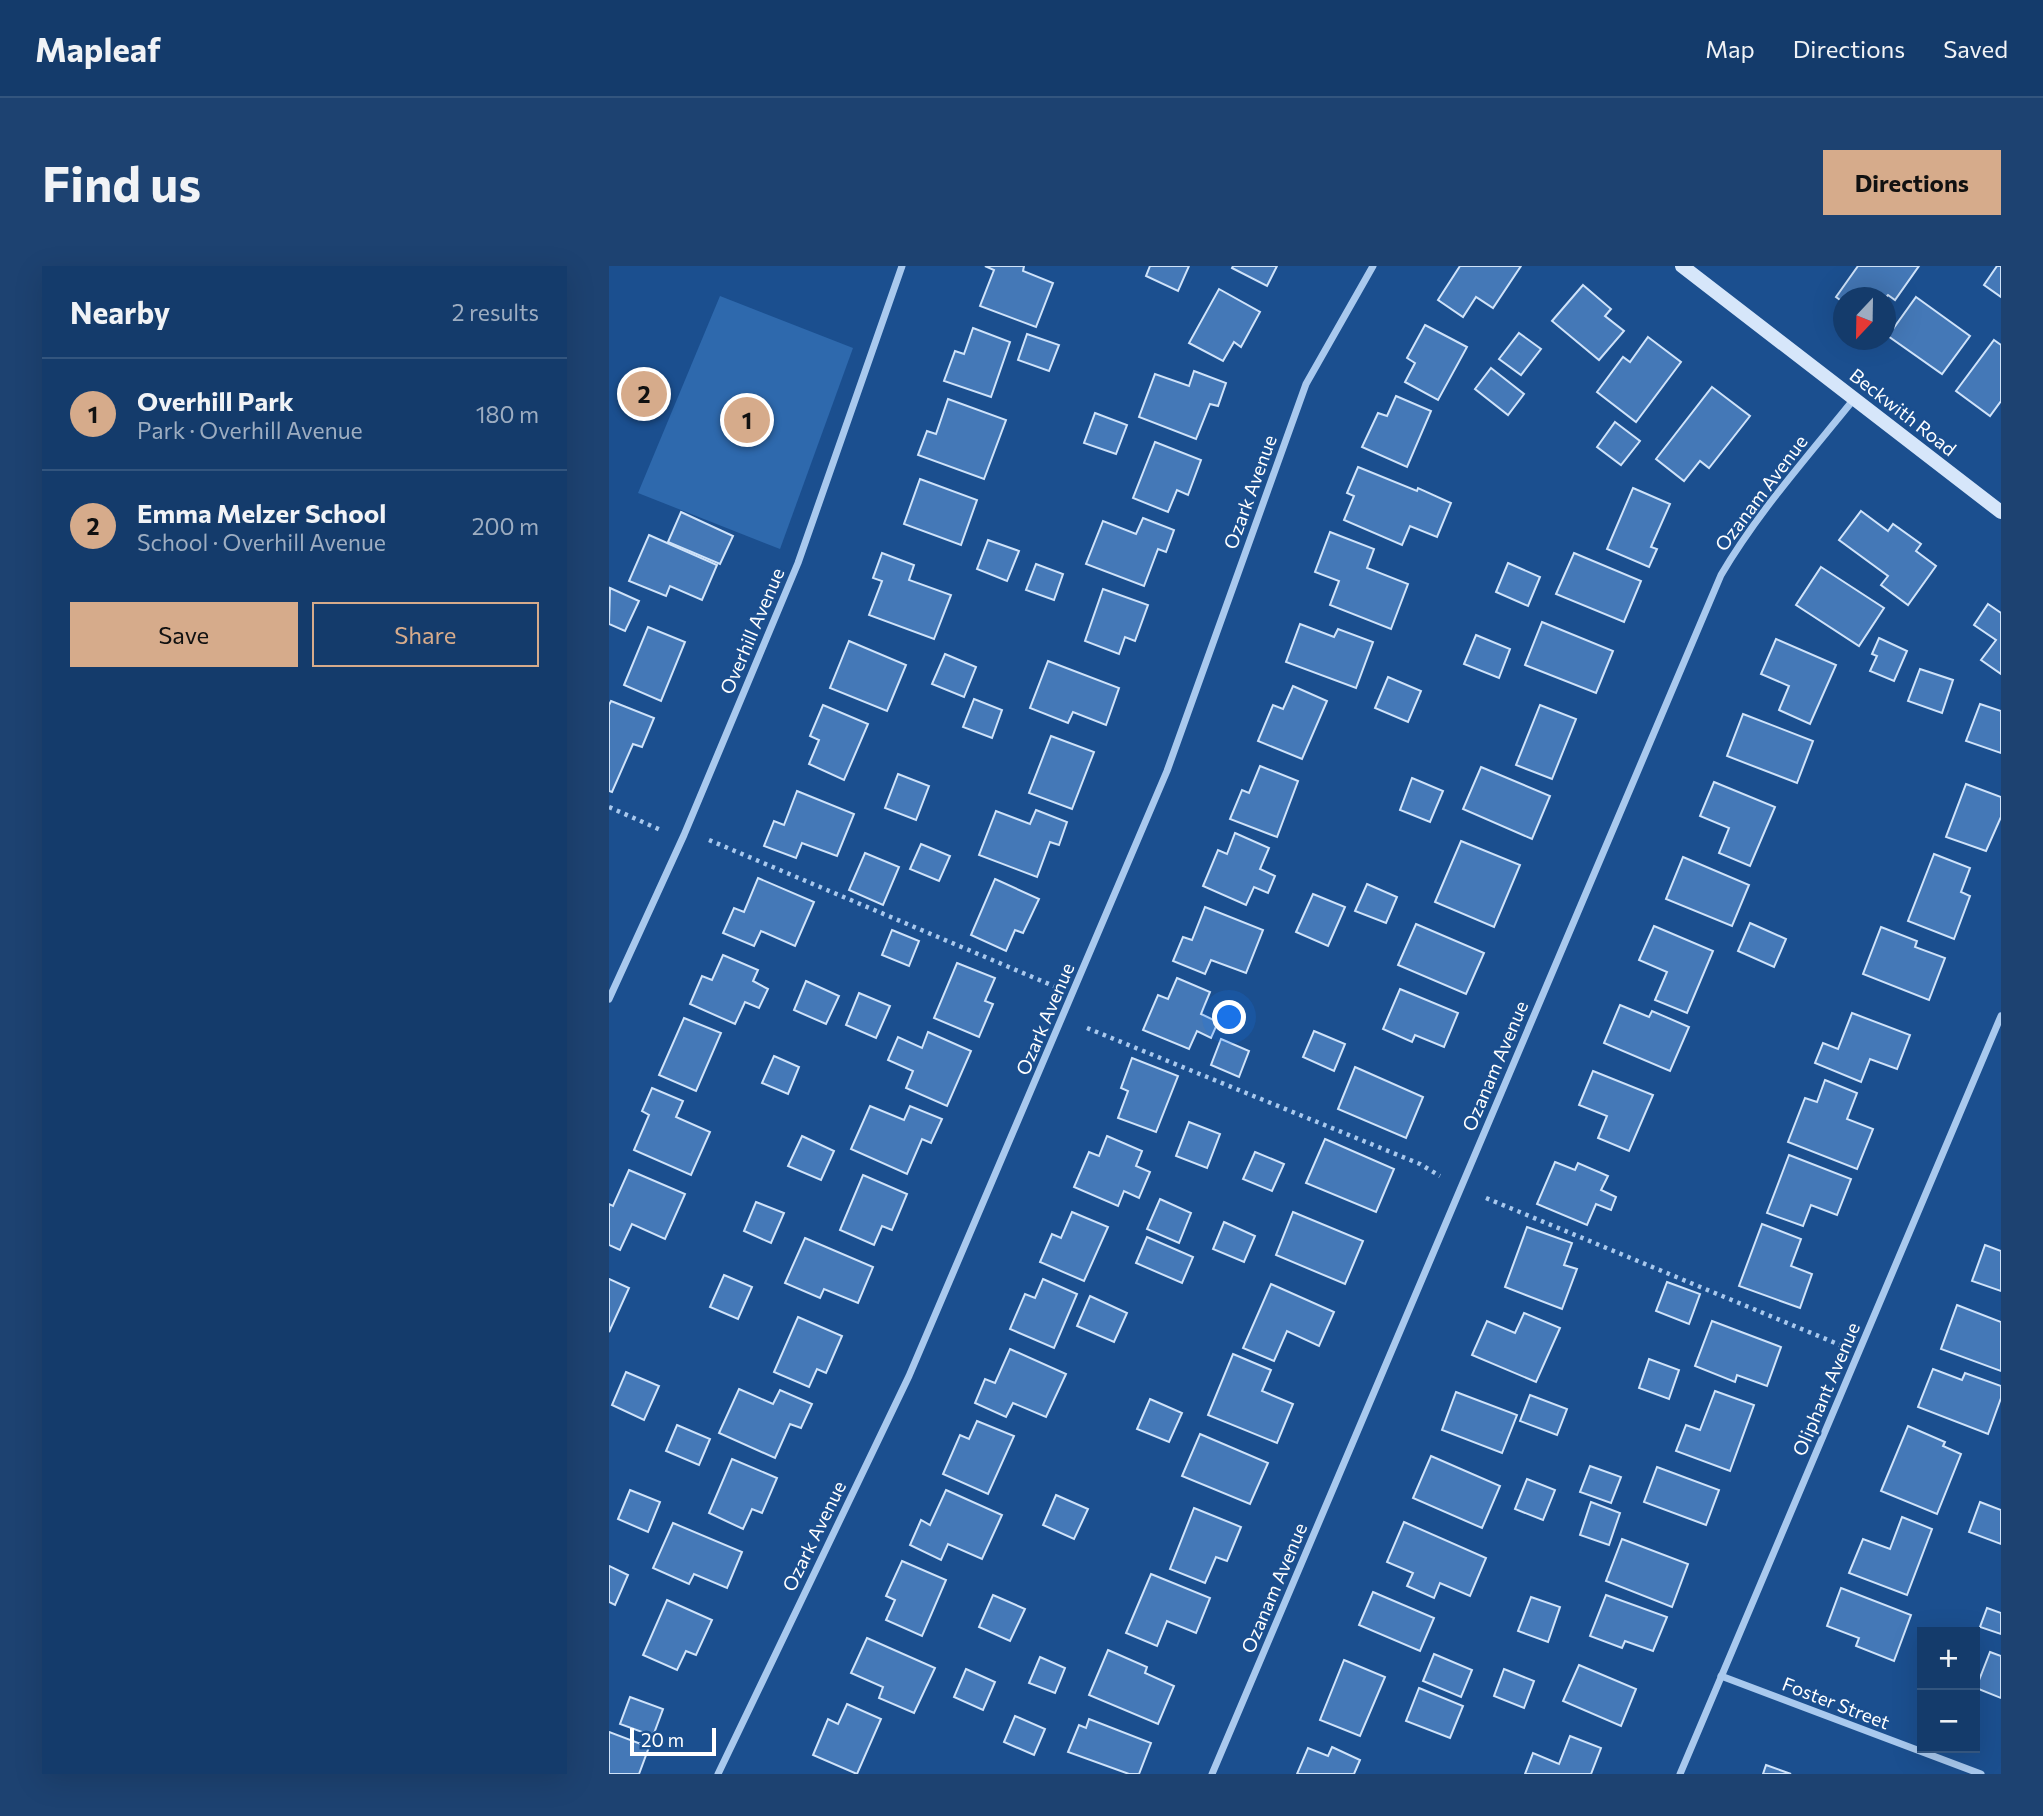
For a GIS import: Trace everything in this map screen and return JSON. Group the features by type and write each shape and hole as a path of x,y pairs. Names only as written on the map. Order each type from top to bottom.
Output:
{"street":[{"name":"Overhill Avenue","path":"609,999 684,835 798,563 902,266"},
{"name":"Ozark Avenue","path":"718,1774 909,1376 1167,771 1306,384 1373,266"},
{"name":"Beckwith Road","path":"1682,266 2001,512"},
{"name":"Ozanam Avenue","path":"1212,1774 1721,575 1738,545 1759,517 1854,398"},
{"name":"Oliphant Avenue","path":"1680,1774 2001,1016"},
{"name":"Foster Street","path":"1721,1676 1981,1774"}],"path":[{"path":"609,807 663,831"},
{"path":"709,840 1060,989"},
{"path":"1087,1028 1420,1164 1440,1176"},
{"path":"1486,1198 1859,1352"}],"shaded area":[{"path":"720,296 853,348 780,549 638,493"}],"building":[{"path":"985,266 1024,266 1023,271 1053,283 1036,327 980,306 994,270"},
{"path":"1150,266 1189,266 1178,291 1146,276"},
{"path":"1277,266 1267,286 1232,268"},
{"path":"1460,266 1521,266 1493,308 1476,297 1463,317 1438,300"},
{"path":"1858,266 1919,266 1896,299 1896,287 1843,287"},
{"path":"1997,266 2001,266 2001,297 1984,285"},
{"path":"1583,285 1611,309 1605,316 1624,331 1599,360 1552,321"},
{"path":"1219,289 1260,312 1241,347 1234,342 1223,361 1189,343"},
{"path":"1916,297 1970,336 1942,374 1896,342 1896,325"},
{"path":"1425,325 1467,347 1438,400 1405,382 1415,363 1407,358"},
{"path":"973,328 1010,342 991,397 944,381 955,351 964,354"},
{"path":"1519,333 1541,349 1521,375 1499,359"},
{"path":"1027,334 1059,345 1049,371 1018,360"},
{"path":"1648,337 1681,362 1636,422 1597,392 1623,357 1630,362"},
{"path":"1994,340 2001,345 2001,401 1990,416 1956,391"},
{"path":"1491,368 1524,394 1508,415 1475,389"},
{"path":"1194,371 1226,383 1218,406 1210,404 1196,439 1139,417 1155,374 1189,386"},
{"path":"1712,387 1750,416 1709,468 1700,461 1684,481 1656,459"},
{"path":"1396,396 1431,411 1407,467 1362,447 1378,413 1387,416"},
{"path":"948,399 1006,420 984,479 918,455 927,431 936,434"},
{"path":"1095,413 1127,425 1116,454 1084,443"},
{"path":"1615,422 1640,441 1621,465 1597,447"},
{"path":"1155,442 1201,460 1188,495 1177,490 1168,512 1133,498"},
{"path":"1358,467 1451,503 1437,537 1410,526 1402,545 1344,520 1354,496 1347,493"},
{"path":"920,479 977,500 961,545 904,524"},
{"path":"1633,488 1670,504 1651,547 1657,549 1649,567 1607,549"},
{"path":"1861,511 1888,531 1893,524 1921,544 1916,551 1936,566 1908,605 1881,585 1888,576 1839,540"},
{"path":"681,512 733,536 720,564 668,542"},
{"path":"1143,518 1174,530 1166,552 1158,549 1144,586 1086,564 1103,521 1136,534"},
{"path":"1330,532 1374,549 1367,568 1408,584 1391,629 1330,605 1339,581 1315,572"},
{"path":"649,535 717,565 702,600 670,586 666,596 629,581"},
{"path":"988,540 1019,551 1007,581 977,569"},
{"path":"882,553 914,565 909,580 951,595 934,639 869,615 882,581 873,578"},
{"path":"1574,553 1641,581 1624,622 1556,594"},
{"path":"1508,563 1540,577 1528,606 1496,592"},
{"path":"1036,564 1063,574 1054,600 1026,590"},
{"path":"1821,567 1884,608 1859,646 1796,605"},
{"path":"610,588 639,601 625,631 609,624"},
{"path":"1103,589 1148,605 1135,641 1125,637 1119,654 1085,641"},
{"path":"1988,604 2001,613 2001,674 1981,660 1996,640 1974,625"},
{"path":"1542,622 1613,651 1596,693 1525,665"},
{"path":"1300,624 1334,637 1338,629 1373,642 1356,688 1286,662"},
{"path":"648,627 685,642 661,701 624,685"},
{"path":"1476,635 1510,649 1499,678 1464,664"},
{"path":"1879,638 1907,651 1894,681 1870,671 1877,656 1872,654"},
{"path":"1776,639 1836,665 1810,724 1779,710 1789,686 1761,674"},
{"path":"849,641 906,665 887,711 830,688"},
{"path":"945,654 976,667 964,697 932,684"},
{"path":"1048,661 1119,688 1106,725 1073,712 1068,723 1030,708"},
{"path":"1920,669 1953,680 1942,713 1908,701"},
{"path":"1388,677 1421,691 1408,722 1375,708"},
{"path":"1293,686 1327,701 1302,759 1258,741 1273,705 1283,709"},
{"path":"974,699 1002,710 992,738 963,727"},
{"path":"611,701 654,718 642,747 633,744 612,792 609,791"},
{"path":"1980,704 2001,711 2001,753 1966,741"},
{"path":"823,705 868,724 844,780 809,764 819,740 810,736"},
{"path":"1540,705 1576,719 1552,779 1516,765"},
{"path":"1743,714 1813,741 1797,783 1727,756"},
{"path":"1051,736 1094,752 1072,809 1029,793"},
{"path":"1260,766 1298,781 1277,837 1230,819 1242,790 1249,793"},
{"path":"1481,767 1550,796 1532,839 1463,809"},
{"path":"898,774 929,786 916,820 885,808"},
{"path":"1412,778 1443,791 1430,822 1400,810"},
{"path":"1714,782 1775,807 1750,866 1719,853 1729,828 1700,816"},
{"path":"1966,784 2001,797 2001,817 1986,851 1946,837"},
{"path":"797,791 854,814 837,856 802,843 796,858 764,846 774,821 784,825"},
{"path":"1036,810 1067,822 1059,845 1050,842 1037,877 979,855 996,811 1030,824"},
{"path":"1235,833 1269,848 1260,869 1275,876 1268,893 1254,887 1246,905 1203,886 1218,850 1227,854"},
{"path":"1461,841 1520,865 1494,927 1435,902"},
{"path":"921,844 950,856 939,881 910,869"},
{"path":"865,853 899,867 883,905 849,890"},
{"path":"1934,854 1970,868 1961,892 1970,896 1954,939 1908,921"},
{"path":"1683,857 1749,885 1732,926 1666,899"},
{"path":"758,878 814,902 795,946 761,931 754,946 723,933 734,908 744,912"},
{"path":"995,879 1039,899 1023,933 1015,930 1006,951 971,935"},
{"path":"1367,884 1397,897 1386,923 1355,911"},
{"path":"1313,894 1345,907 1328,946 1296,932"},
{"path":"1205,907 1263,930 1246,973 1211,960 1205,974 1173,961 1183,937 1192,940"},
{"path":"1750,923 1786,939 1774,967 1738,951"},
{"path":"1416,924 1484,953 1466,994 1398,965"},
{"path":"1654,926 1713,951 1687,1013 1655,1000 1667,972 1639,960"},
{"path":"1881,927 1917,941 1915,947 1945,958 1929,1000 1863,974"},
{"path":"892,930 919,941 909,966 882,955"},
{"path":"723,955 758,970 753,981 768,989 759,1008 745,1002 735,1024 690,1004 702,976 712,980"},
{"path":"957,963 995,978 985,1001 993,1004 979,1037 934,1018"},
{"path":"1177,978 1210,992 1201,1014 1218,1022 1211,1038 1197,1031 1189,1049 1143,1030 1158,995 1168,999"},
{"path":"806,981 839,996 826,1024 794,1010"},
{"path":"1400,989 1458,1013 1444,1047 1415,1035 1412,1042 1383,1029"},
{"path":"859,993 890,1006 876,1038 846,1025"},
{"path":"1620,1005 1649,1017 1652,1011 1689,1027 1670,1071 1604,1043"},
{"path":"1852,1013 1910,1035 1897,1069 1870,1059 1861,1082 1815,1063 1823,1043 1838,1049"},
{"path":"684,1018 721,1033 696,1091 659,1075"},
{"path":"1314,1031 1345,1044 1334,1071 1303,1057"},
{"path":"928,1032 971,1051 947,1106 906,1088 913,1071 888,1060 898,1037 922,1048"},
{"path":"1221,1039 1249,1051 1239,1077 1211,1065"},
{"path":"774,1056 799,1067 788,1094 762,1083"},
{"path":"1132,1058 1178,1076 1156,1132 1118,1118 1128,1091 1121,1088"},
{"path":"1355,1067 1423,1097 1406,1138 1338,1109"},
{"path":"1593,1071 1653,1095 1629,1151 1598,1138 1607,1116 1579,1105"},
{"path":"1825,1080 1857,1093 1847,1119 1873,1129 1857,1169 1788,1142 1805,1098 1817,1102"},
{"path":"652,1088 683,1101 676,1117 710,1132 691,1175 634,1150 649,1115 642,1111"},
{"path":"870,1106 904,1120 910,1106 942,1119 931,1143 922,1139 907,1174 851,1149"},
{"path":"1189,1122 1220,1134 1207,1168 1176,1156"},
{"path":"802,1136 834,1151 821,1180 788,1166"},
{"path":"1107,1136 1142,1151 1136,1166 1150,1172 1139,1198 1124,1191 1118,1206 1074,1187 1089,1152 1099,1156"},
{"path":"1325,1139 1394,1169 1376,1212 1306,1183"},
{"path":"1255,1152 1284,1164 1272,1191 1243,1179"},
{"path":"1789,1155 1851,1179 1837,1215 1811,1205 1803,1226 1767,1213"},
{"path":"1555,1162 1575,1170 1578,1163 1608,1176 1601,1190 1616,1197 1611,1210 1596,1204 1587,1225 1537,1204"},
{"path":"629,1170 685,1194 665,1239 632,1224 620,1250 609,1245 609,1204 613,1206"},
{"path":"863,1175 907,1194 892,1230 882,1226 874,1245 840,1230"},
{"path":"1160,1199 1191,1213 1179,1243 1147,1229"},
{"path":"756,1202 784,1213 771,1243 744,1231"},
{"path":"1072,1212 1108,1227 1084,1281 1040,1262 1052,1234 1061,1238"},
{"path":"1293,1212 1363,1241 1345,1284 1276,1255"},
{"path":"1224,1222 1255,1236 1244,1262 1213,1249"},
{"path":"1762,1224 1801,1239 1791,1266 1812,1274 1800,1308 1739,1286"},
{"path":"1527,1227 1572,1243 1564,1265 1577,1269 1562,1309 1505,1287"},
{"path":"1147,1237 1193,1257 1182,1283 1136,1263"},
{"path":"805,1238 873,1267 858,1303 824,1289 820,1298 785,1283"},
{"path":"1985,1245 2001,1251 2001,1291 1972,1281"},
{"path":"724,1275 752,1287 738,1319 710,1307"},
{"path":"609,1279 629,1288 609,1332"},
{"path":"1043,1279 1077,1294 1054,1348 1010,1329 1025,1294 1035,1298"},
{"path":"1667,1282 1700,1294 1689,1324 1656,1311"},
{"path":"1271,1284 1334,1312 1319,1346 1287,1331 1274,1361 1243,1348"},
{"path":"1090,1296 1127,1313 1114,1342 1077,1326"},
{"path":"1957,1305 2001,1322 2001,1371 1941,1349"},
{"path":"1524,1313 1560,1328 1536,1382 1472,1355 1487,1321 1515,1333"},
{"path":"798,1317 842,1336 826,1373 817,1369 809,1387 774,1372"},
{"path":"1712,1321 1781,1347 1767,1386 1737,1375 1735,1382 1695,1366"},
{"path":"1010,1349 1066,1374 1046,1417 1013,1403 1006,1417 975,1403 985,1379 995,1383"},
{"path":"1233,1354 1271,1370 1262,1391 1293,1404 1277,1443 1208,1415"},
{"path":"1649,1359 1679,1370 1669,1399 1639,1388"},
{"path":"1933,1369 1962,1380 1965,1373 2001,1386 2001,1398 1988,1434 1918,1407"},
{"path":"626,1372 659,1386 644,1420 612,1405"},
{"path":"739,1389 773,1404 780,1390 812,1404 801,1428 790,1424 775,1458 719,1433"},
{"path":"1715,1391 1754,1405 1730,1471 1676,1451 1686,1425 1700,1430"},
{"path":"1456,1392 1517,1415 1502,1453 1442,1430"},
{"path":"1530,1395 1567,1409 1557,1435 1520,1421"},
{"path":"1150,1399 1182,1413 1169,1442 1137,1429"},
{"path":"977,1421 1014,1436 988,1494 943,1474 960,1435 969,1439"},
{"path":"677,1425 710,1439 699,1465 666,1451"},
{"path":"1908,1426 1945,1442 1943,1446 1961,1454 1937,1514 1881,1491"},
{"path":"1200,1434 1268,1463 1250,1504 1182,1476"},
{"path":"1431,1456 1500,1486 1482,1528 1413,1498"},
{"path":"732,1459 777,1478 762,1513 752,1509 743,1529 709,1513"},
{"path":"1590,1466 1621,1477 1611,1503 1580,1492"},
{"path":"1657,1467 1719,1490 1706,1525 1644,1502"},
{"path":"1527,1479 1555,1490 1543,1520 1515,1509"},
{"path":"630,1490 660,1502 648,1532 618,1519"},
{"path":"946,1490 1002,1515 982,1559 948,1544 941,1560 910,1545 921,1520 930,1525"},
{"path":"1056,1495 1088,1509 1074,1539 1043,1525"},
{"path":"1591,1502 1620,1513 1609,1545 1580,1535"},
{"path":"1980,1502 2001,1510 2001,1544 1969,1532"},
{"path":"1194,1508 1241,1527 1227,1561 1216,1557 1205,1583 1170,1569"},
{"path":"1902,1517 1932,1529 1907,1595 1849,1573 1863,1539 1890,1549"},
{"path":"1404,1522 1486,1558 1470,1596 1440,1583 1434,1598 1407,1586 1413,1573 1387,1562"},
{"path":"673,1523 742,1552 727,1588 694,1574 689,1584 653,1568"},
{"path":"1622,1539 1688,1564 1672,1607 1606,1581"},
{"path":"902,1561 946,1580 922,1636 886,1620 895,1600 886,1596"},
{"path":"609,1566 628,1575 615,1605 609,1602"},
{"path":"1151,1574 1210,1598 1196,1633 1167,1621 1157,1646 1126,1633"},
{"path":"1841,1588 1911,1615 1894,1661 1856,1646 1859,1638 1827,1626"},
{"path":"1373,1592 1434,1618 1420,1651 1359,1625"},
{"path":"993,1595 1025,1609 1010,1641 979,1627"},
{"path":"1606,1595 1667,1617 1653,1651 1625,1641 1622,1648 1590,1636"},
{"path":"1531,1597 1560,1607 1548,1642 1518,1631"},
{"path":"667,1600 712,1620 696,1655 686,1651 677,1670 643,1655"},
{"path":"1987,1608 2001,1613 2001,1634 1980,1627"},
{"path":"867,1638 935,1668 914,1713 879,1698 883,1687 851,1673"},
{"path":"1108,1650 1147,1667 1145,1673 1174,1686 1158,1724 1089,1695"},
{"path":"1990,1652 2001,1656 2001,1698 1980,1690 1980,1678"},
{"path":"1434,1654 1472,1670 1461,1697 1423,1681"},
{"path":"1040,1657 1065,1668 1055,1693 1029,1683"},
{"path":"1344,1660 1385,1677 1360,1736 1320,1720"},
{"path":"1579,1665 1636,1689 1621,1726 1563,1701"},
{"path":"966,1669 995,1682 983,1710 954,1697"},
{"path":"1504,1669 1534,1681 1524,1708 1494,1696"},
{"path":"1419,1688 1463,1706 1450,1738 1406,1721"},
{"path":"630,1697 663,1709 653,1736 620,1724"},
{"path":"847,1704 881,1719 857,1774 813,1755 828,1719 838,1724"},
{"path":"1015,1716 1045,1729 1034,1755 1004,1742"},
{"path":"1089,1719 1151,1743 1139,1774 1129,1774 1068,1752 1079,1725 1086,1728"},
{"path":"609,1732 649,1747 639,1774 609,1774"},
{"path":"1570,1736 1601,1748 1591,1774 1525,1774 1533,1753 1559,1764"},
{"path":"1332,1747 1360,1760 1354,1774 1297,1774 1308,1748 1328,1756"},
{"path":"1766,1765 1791,1774 1763,1774"}],"place":[{"name":"Emma Melzer School","path":"644,394"},
{"name":"Overhill Park","path":"747,420"}]}
